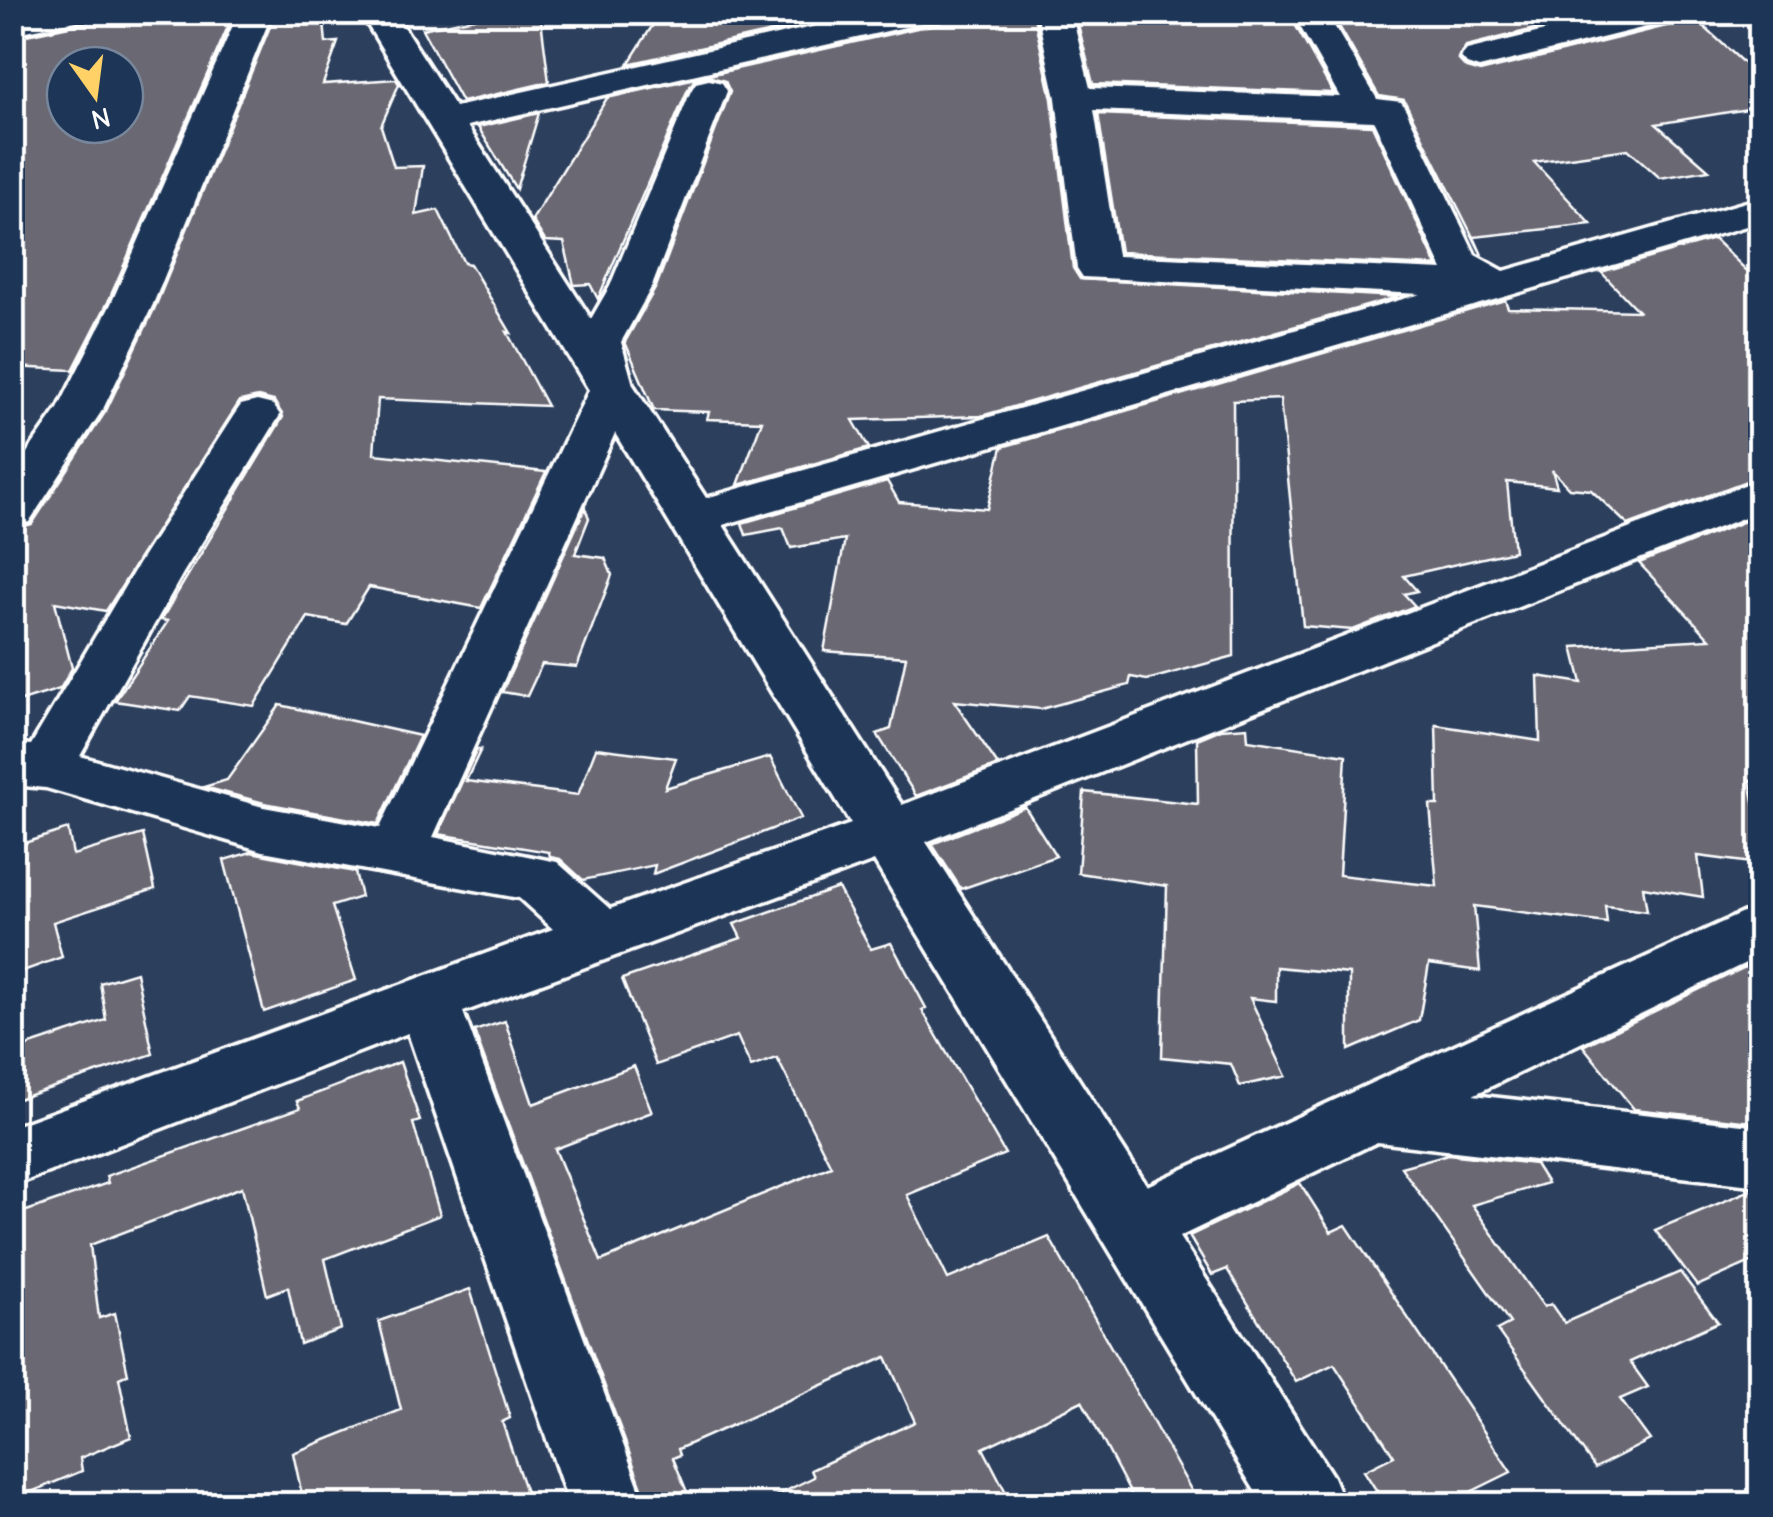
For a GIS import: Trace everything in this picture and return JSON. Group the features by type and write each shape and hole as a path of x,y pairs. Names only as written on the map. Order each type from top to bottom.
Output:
{"street":[{"path":"12,24 73,12"},
{"path":"12,511 80,409 132,304 251,23 250,12"},
{"path":"376,12 1306,1504"},
{"path":"444,120 928,12"},
{"path":"1054,12 1074,98 1098,268 1499,286"},
{"path":"1309,12 1364,106"},
{"path":"1478,57 1666,12"},
{"path":"398,851 612,389 599,342 631,286 708,90"},
{"path":"1074,98 1364,106 1388,110 1458,262 1499,286"},
{"path":"693,518 1760,210"},
{"path":"257,415 158,574 29,766 263,828 536,878 602,936"},
{"path":"12,1157 428,999 889,833 1760,494"},
{"path":"1133,1226 1760,929"},
{"path":"428,999 607,1504"},
{"path":"1377,1113 1760,1157"}],"building":[{"path":"136,12 229,12 230,22 108,302 73,370 12,367 12,74 16,73 12,38"},
{"path":"271,12 323,12 326,43 338,42 323,84 396,79 399,84 381,126 394,167 423,166 416,215 438,210 464,263 470,264 511,333 507,332 547,406 378,399 374,454 546,472 481,608 369,587 346,624 308,617 254,706 190,696 180,711 115,701 168,621 161,620 283,417 274,401 258,397 240,401 106,611 55,602 72,668 60,689 12,704 12,530 32,524 106,411 156,305 271,24"},
{"path":"503,12 540,12 549,82 462,102 422,29"},
{"path":"661,12 860,12 628,64"},
{"path":"948,12 1033,12 1052,99 1073,268 1080,279 1398,297 981,416 853,420 869,448 738,485 762,421 707,419 709,412 654,410 625,342 656,287 730,92 725,81 708,76 695,79 688,89 598,299 590,284 574,285 564,242 545,241 532,220 607,98 940,23"},
{"path":"1075,12 1288,12 1333,93 1093,84"},
{"path":"1331,12 1603,12 1466,46 1458,59 1466,68 1480,72 1679,23 1688,12 1760,78 1760,107 1656,124 1709,170 1660,178 1628,149 1534,162 1591,224 1474,237 1482,255 1404,100 1379,96"},
{"path":"539,113 516,189 478,127"},
{"path":"1098,114 1372,125 1437,266 1120,252"},
{"path":"1714,239 1746,270 1760,267 1760,476 1628,525 1591,490 1569,488 1552,470 1557,487 1507,482 1514,551 1404,576 1417,591 1404,594 1415,606 1353,630 1303,626 1280,399 1233,401 1234,656 1147,680 1131,677 1129,685 1041,709 954,701 998,765 916,796 877,734 891,729 906,657 824,651 845,539 791,548 783,528 746,535 742,523 887,481 899,502 987,509 1002,447 1505,300 1508,308 1638,311 1601,272"},
{"path":"585,508 589,518 575,554 605,558 612,575 577,667 542,664 527,696 502,692"},
{"path":"1760,515 1760,781 1750,780 1760,832 1760,864 1698,856 1703,897 1643,887 1647,911 1605,906 1607,923 1474,906 1480,971 1429,964 1419,1020 1349,1050 1349,974 1276,967 1276,1001 1250,998 1286,1076 1240,1086 1231,1064 1162,1057 1167,886 1078,873 1084,792 1198,804 1197,739 1221,729 1247,727 1248,740 1346,755 1339,875 1437,886 1430,805 1438,805 1436,725 1540,741 1538,676 1582,683 1573,647 1710,639 1639,563"},
{"path":"280,705 420,736 378,824 264,803 204,787 227,780"},
{"path":"596,748 676,758 665,788 770,757 801,818 653,874 655,865 583,880 560,859 550,857 549,852 438,834 477,749 481,749 466,781 578,795"},
{"path":"1025,807 1056,856 961,889 932,844"},
{"path":"68,829 73,855 143,834 155,889 53,922 62,957 12,975 12,847"},
{"path":"251,852 355,872 361,897 332,906 356,980 264,1012 224,860"},
{"path":"838,888 871,949 891,943 926,1008 922,1010 1005,1154 907,1195 948,1279 1049,1237 1199,1504 1136,1504 1082,1401 983,1448 1012,1504 759,1504 814,1477 811,1470 915,1422 886,1357 678,1449 680,1455 673,1458 692,1504 648,1504 474,1031 505,1021 533,1104 634,1066 652,1112 555,1149 601,1261 831,1166 777,1058 751,1067 737,1036 656,1065 622,979 741,938 734,924"},
{"path":"1760,960 1760,1123 1634,1109 1583,1046"},
{"path":"136,972 153,1054 12,1101 12,1051 106,1020 100,983"},
{"path":"400,1062 420,1121 413,1123 440,1215 325,1259 341,1329 300,1344 288,1287 267,1295 242,1187 90,1245 99,1318 115,1313 128,1374 119,1378 131,1437 80,1458 82,1471 12,1500 12,1216 108,1183 106,1176 300,1108 297,1101"},
{"path":"1448,1154 1535,1164 1547,1183 1472,1205 1544,1307 1551,1304 1564,1323 1680,1272 1718,1322 1630,1362 1648,1387 1620,1399 1650,1440 1595,1468 1497,1330 1510,1323 1401,1167"},
{"path":"1300,1183 1331,1232 1346,1225 1511,1472 1446,1504 1385,1504 1364,1471 1394,1456 1334,1364 1296,1382 1227,1269 1212,1275 1189,1236"},
{"path":"1760,1189 1760,1258 1697,1286 1655,1230"},
{"path":"470,1289 510,1418 502,1422 530,1504 304,1504 293,1453 401,1410 379,1321"}]}
